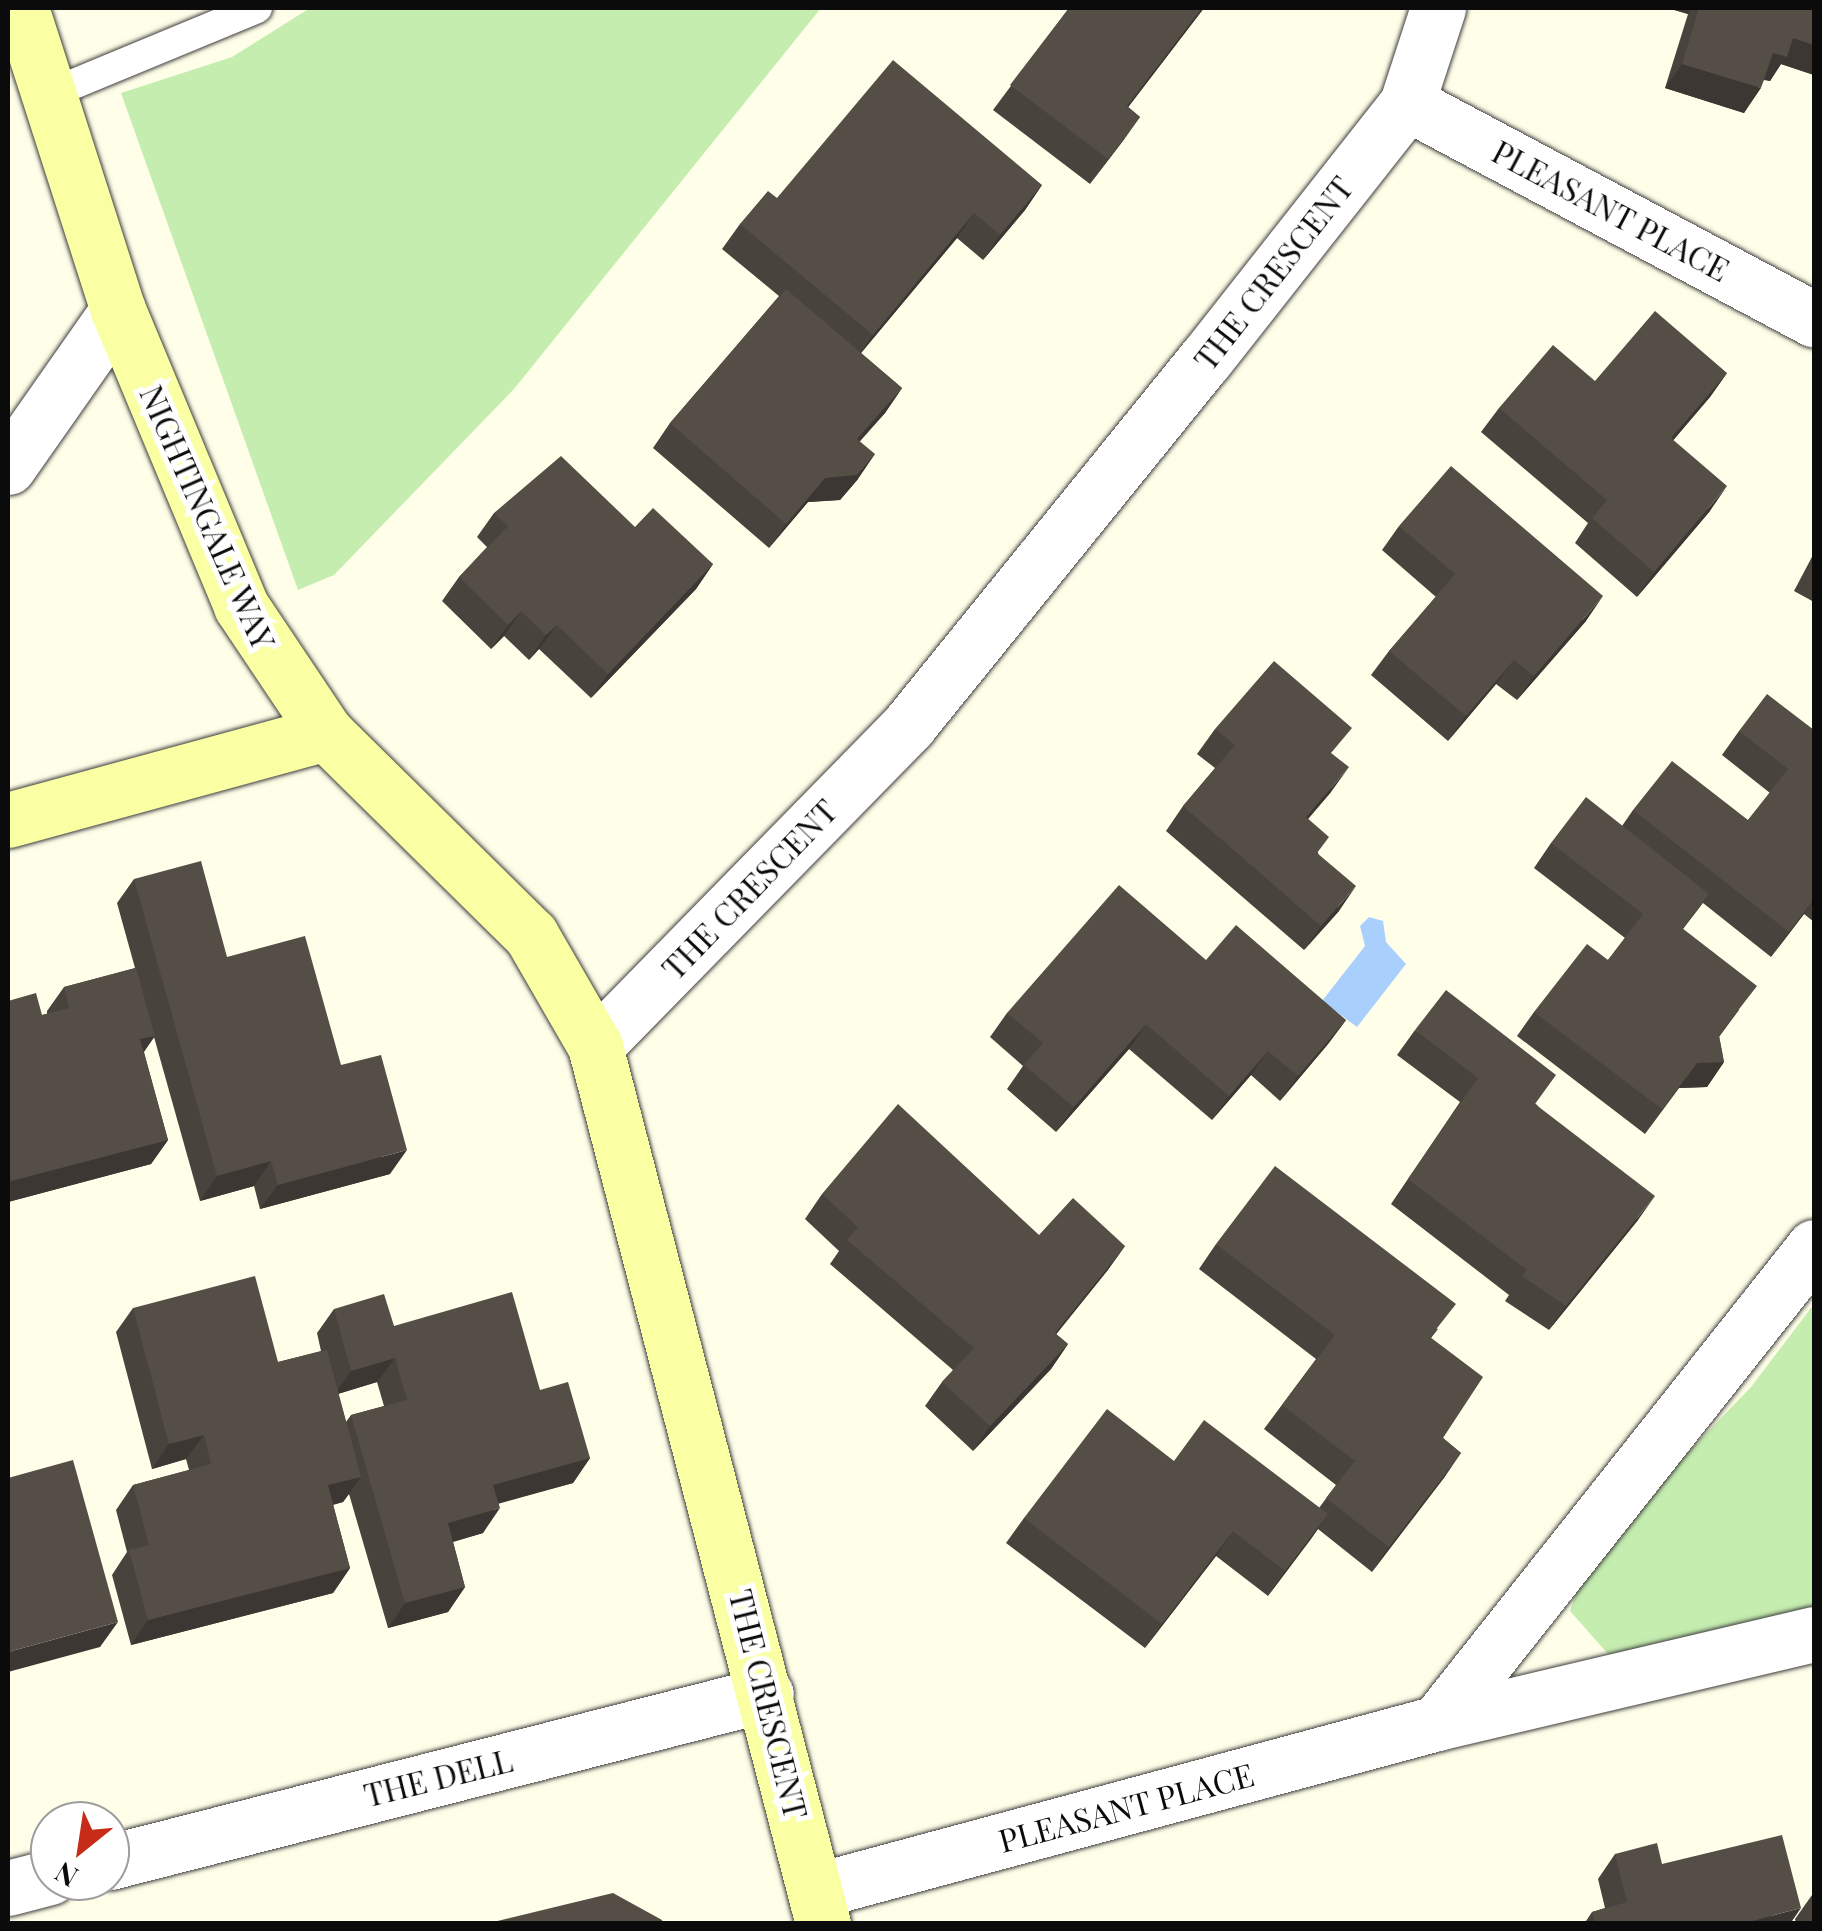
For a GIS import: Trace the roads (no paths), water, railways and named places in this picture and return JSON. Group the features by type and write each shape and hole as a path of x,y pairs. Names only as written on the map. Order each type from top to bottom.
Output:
{"street":[{"name":"NIGHTINGALE WAY","path":"22,8 118,310 241,606 326,733 531,936 595,1046"},
{"name":"THE CRESCENT","path":"819,1907 595,1046 909,725 1407,102 1438,8"},
{"name":"PLEASANT PLACE","path":"1407,102 1814,319"},
{"path":"8,467 118,310"},
{"path":"8,820 326,733"},
{"path":"1437,1723 1814,1247"},
{"name":"PLEASANT PLACE","path":"819,1907 1437,1723 1814,1634"},
{"name":"THE DELL","path":"130,1857 766,1694"}],"lane":[{"path":"52,94 257,8"}],"water":[{"path":"1369,917 1383,921 1386,942 1406,964 1357,1027 1322,1001 1365,946 1360,926"}]}
